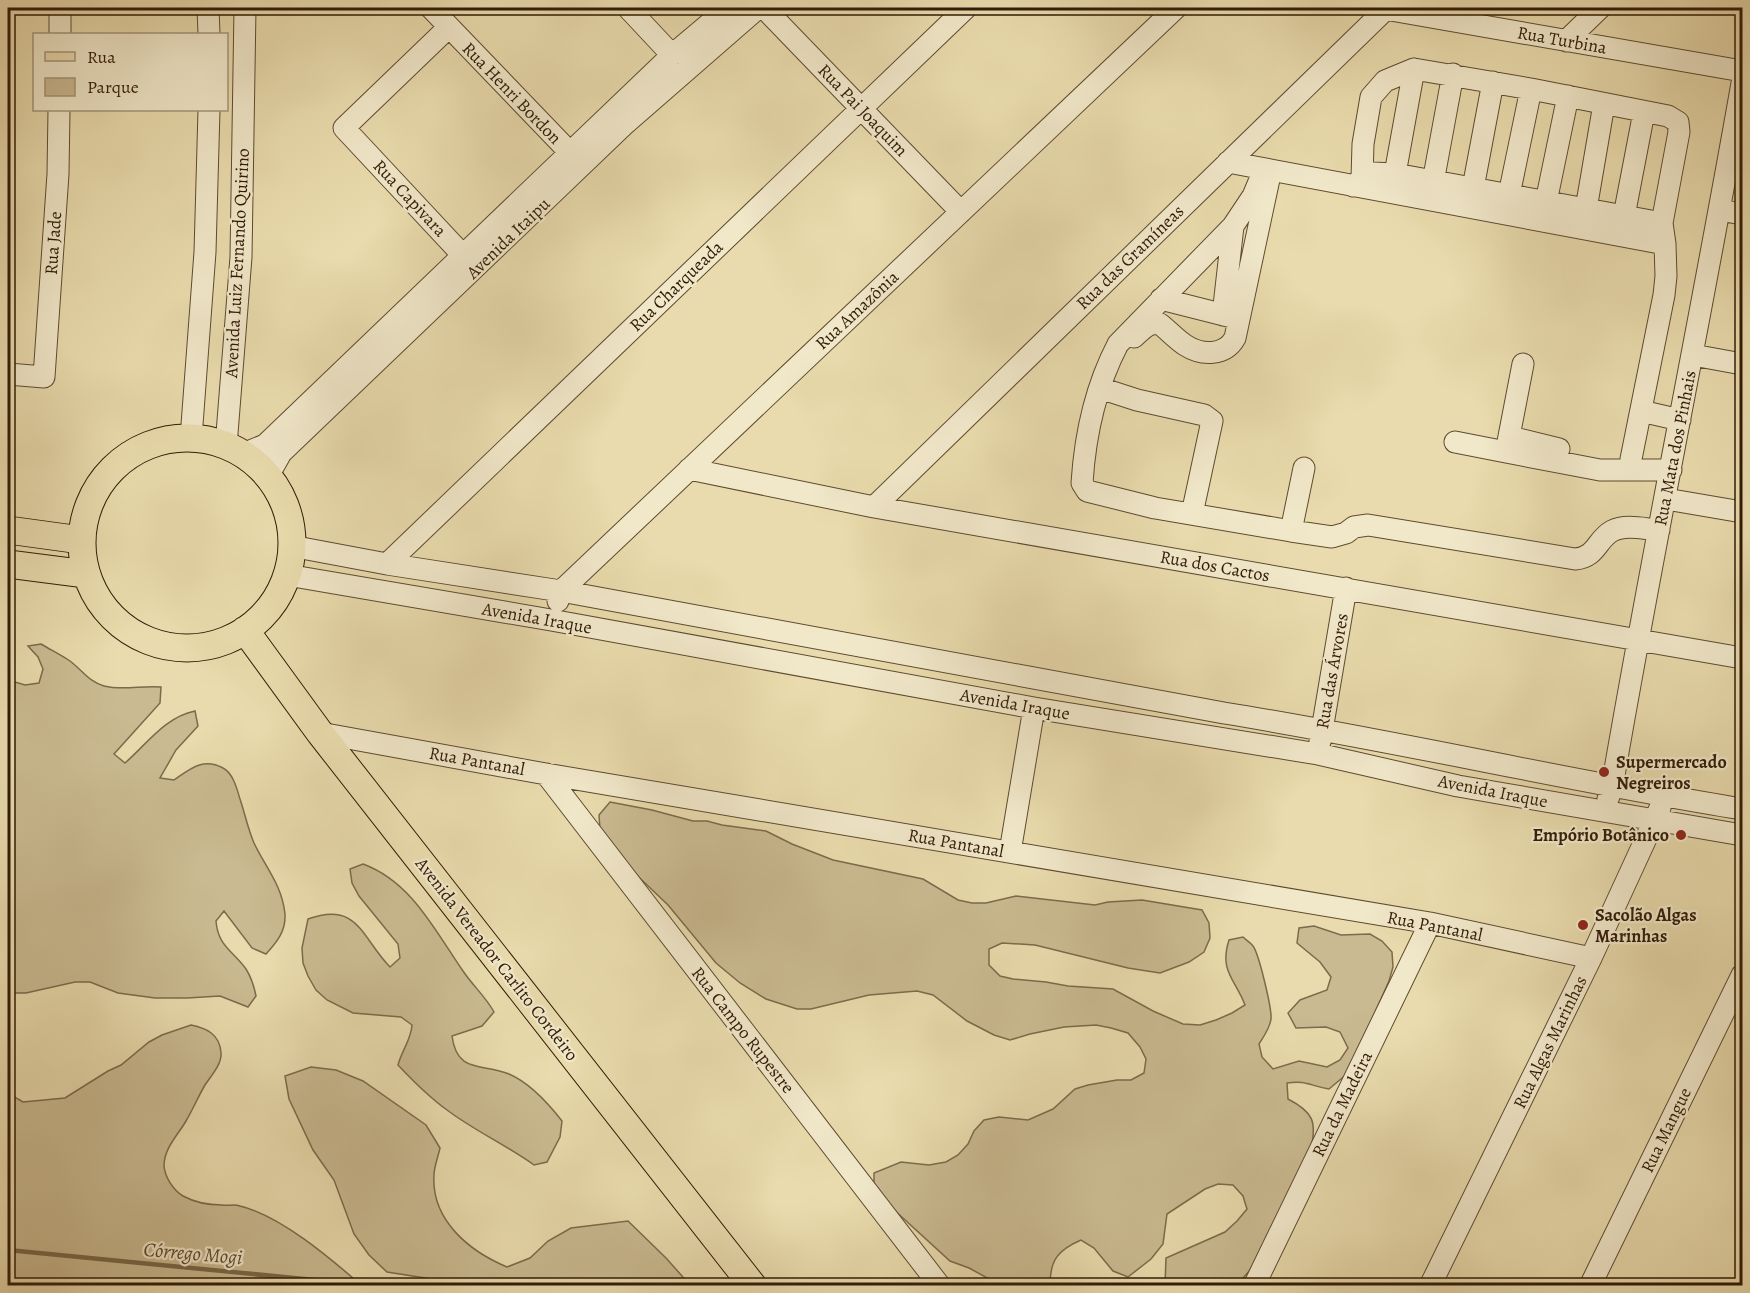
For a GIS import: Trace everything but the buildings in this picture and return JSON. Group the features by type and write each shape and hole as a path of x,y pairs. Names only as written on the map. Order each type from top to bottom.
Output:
{"main road":[{"path":"191,438 235,450 268,476 280,495 289,521 291,546 286,575 277,597 263,615 245,630 225,641 203,647 180,648 157,644 136,635 117,622 101,605 86,574 81,540 86,513 98,488 115,466 138,450 164,441 191,438"},
{"path":"8,530 81,540"},
{"path":"8,564 86,574"},
{"name":"Avenida Vereador Carlito Cordeiro","path":"245,630 320,733 753,1286"}],"street":[{"path":"60,8 60,33"},
{"path":"208,8 209,33"},
{"name":"Avenida Luiz Fernando Quirino","path":"235,450 241,257 235,79 245,8"},
{"name":"Rua Henri Bordon","path":"431,8 576,159"},
{"path":"628,8 672,55"},
{"name":"Avenida Itaipu","path":"268,476 281,453 469,262 576,159 672,55 728,8"},
{"name":"Avenida Itaipu","path":"576,159 626,123 758,8"},
{"name":"Rua Pai Joaquim","path":"764,8 961,212"},
{"name":"Rua Charqueada","path":"387,564 966,8"},
{"name":"Rua Amazônia","path":"551,620 561,591 1176,8"},
{"name":"Rua Turbina","path":"1385,8 1743,71"},
{"name":"Rua das Gramíneas","path":"874,507 1385,8"},
{"path":"1566,41 1600,8"},
{"name":"Rua Capivara","path":"448,27 344,128 469,262"},
{"path":"1395,174 1414,69"},
{"path":"1358,182 1371,97 1385,81 1404,71 1414,69 1531,88 1675,119 1679,125 1664,234 1664,295 1631,459"},
{"path":"1431,190 1453,74"},
{"path":"1473,188 1494,82"},
{"name":"Rua Mata dos Pinhais","path":"1605,812 1612,787 1637,638 1666,499 1743,83"},
{"path":"1503,201 1531,88"},
{"path":"1546,202 1568,96"},
{"path":"1577,214 1604,104"},
{"name":"Rua Jade","path":"8,374 44,377 58,174 59,111"},
{"name":"Avenida Luiz Fernando Quirino","path":"191,438 205,252 209,111"},
{"path":"1624,216 1644,112"},
{"path":"1228,162 1268,170 1503,201 1577,214 1664,234"},
{"path":"1104,389 1109,360 1118,344 1233,226 1268,170"},
{"path":"1231,317 1268,170"},
{"path":"1358,182 1373,173 1395,174 1431,190 1473,188 1503,201 1546,202 1577,214 1624,216 1664,234"},
{"path":"1720,210 1743,214"},
{"path":"1233,226 1227,279 1232,344 1222,352 1210,352 1186,346 1160,324 1154,322 1146,326 1129,342 1092,417 1082,483 1087,491 1115,499 1192,514 1332,537 1346,533 1354,527 1368,525 1575,559 1585,558 1613,530 1625,527 1659,530"},
{"name":"Avenida Itaipu","path":"235,450 265,445 469,262"},
{"path":"1194,268 1227,279"},
{"path":"1161,299 1231,317"},
{"path":"1693,355 1743,364"},
{"path":"1508,445 1523,364"},
{"path":"1104,389 1137,400 1204,415 1212,421 1192,514"},
{"path":"1641,411 1680,420"},
{"path":"1455,442 1572,451 1672,466"},
{"path":"1508,445 1600,470 1672,466"},
{"path":"1291,531 1304,468"},
{"name":"Rua dos Cactos","path":"689,469 874,507 1743,658"},
{"path":"1666,499 1743,512"},
{"name":"Avenida Iraque","path":"291,546 387,564 561,591 1224,713 1323,729 1612,787 1743,809"},
{"name":"Avenida Iraque","path":"286,575 551,620 1034,708 1318,754 1458,786 1743,835"},
{"name":"Rua das Árvores","path":"1318,754 1346,588"},
{"path":"1010,852 1034,708"},
{"name":"Rua Pantanal","path":"320,733 546,774 1430,923 1591,958"},
{"name":"Rua Campo Rupestre","path":"546,774 935,1284"},
{"name":"Rua Algas Marinhas","path":"1430,1286 1591,958 1666,797"},
{"name":"Rua da Madeira","path":"1254,1286 1430,923"},
{"name":"Rua Mangue","path":"1590,1286 1743,975"}],"green space":[{"path":"41,644 70,661 90,679 104,686 161,687 160,703 114,754 125,763 165,725 184,714 195,711 198,726 176,750 160,778 174,780 191,768 203,764 216,765 226,770 236,786 254,843 281,894 285,914 282,931 266,954 252,948 224,911 216,921 223,942 246,969 252,982 256,996 248,1007 220,996 155,998 118,993 90,982 75,982 26,993 8,993 8,680 25,685 39,683 43,669 38,657 28,646"},
{"path":"610,802 693,821 707,821 766,831 833,860 923,879 958,900 972,903 986,903 1016,896 1095,905 1142,900 1202,910 1209,923 1210,938 1204,952 1189,962 1160,973 1128,968 1035,945 1002,943 989,949 989,965 1000,976 1013,979 1113,989 1183,1024 1200,1025 1232,1013 1245,1005 1227,967 1226,960 1229,940 1243,937 1256,951 1262,970 1271,1019 1259,1044 1262,1057 1273,1069 1299,1061 1327,1067 1340,1060 1348,1048 1340,1032 1326,1027 1296,1028 1288,1013 1300,1000 1327,990 1331,977 1320,962 1297,943 1299,928 1314,926 1341,935 1370,934 1382,941 1392,952 1393,967 1348,1073 1329,1089 1303,1083 1287,1083 1288,1099 1303,1108 1311,1118 1313,1131 1311,1149 1251,1269 1237,1285 1165,1285 1166,1258 1225,1232 1247,1209 1243,1196 1233,1185 1218,1184 1205,1189 1167,1214 1163,1244 1151,1259 1128,1277 1113,1271 1094,1248 1081,1240 1066,1248 1057,1257 1050,1276 1050,1285 1000,1285 969,1268 950,1261 892,1208 874,1186 874,1173 901,1162 929,1165 946,1162 958,1155 968,1144 974,1131 984,1120 999,1117 1028,1120 1053,1109 1075,1089 1117,1080 1131,1080 1144,1073 1146,1059 1140,1047 1128,1033 1096,1025 1064,1027 1010,1040 994,1035 967,1021 933,995 917,991 869,995 811,1009 797,1009 766,999 740,983 716,963 668,905 625,864 600,829 599,815"},
{"path":"363,864 380,872 409,895 494,1012 482,1026 452,1036 459,1056 472,1065 517,1078 538,1094 562,1121 560,1137 547,1162 534,1165 468,1125 440,1105 409,1077 398,1065 412,1025 401,1017 353,1013 327,1000 316,990 303,963 302,948 308,919 325,915 348,918 357,925 390,967 400,958 398,944 359,896 352,883 350,869"},
{"path":"191,1025 207,1030 215,1037 220,1046 221,1057 216,1070 166,1153 164,1166 170,1183 179,1193 192,1200 202,1203 238,1205 272,1219 304,1239 361,1285 8,1285 8,1093 23,1102 65,1098 121,1065 149,1042"},
{"path":"311,1067 336,1070 363,1081 426,1125 440,1148 434,1175 439,1206 455,1232 479,1252 507,1267 530,1258 548,1241 571,1228 628,1221 690,1285 455,1286 438,1280 387,1272 369,1255 354,1234 334,1180 313,1150 289,1099 285,1076"}],"waterway":[{"name":"Córrego Mogi","path":"8,1250 375,1286"}],"place":[{"name":"Supermercado Negreiros","path":"1604,772"},
{"name":"Empório Botânico","path":"1681,835"},
{"name":"Sacolão Algas Marinhas","path":"1583,925"}]}
